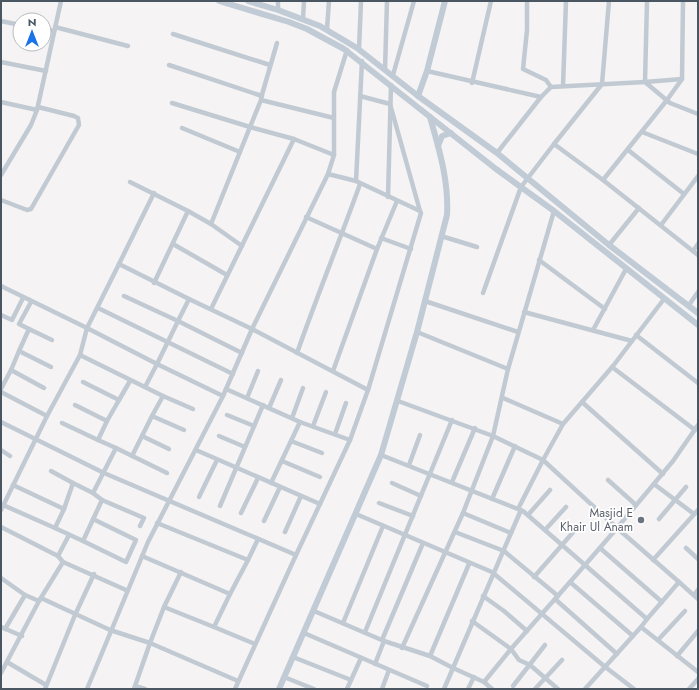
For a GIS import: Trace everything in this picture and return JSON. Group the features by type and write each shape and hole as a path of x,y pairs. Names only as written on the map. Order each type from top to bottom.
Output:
{"street":[{"path":"1,175 31,125 37,108 60,1"},
{"path":"219,1 295,24 346,50 698,325"},
{"path":"250,1 327,29 359,49 418,96 497,154 609,245 698,313"},
{"path":"278,1 278,10"},
{"path":"303,19 304,1"},
{"path":"327,29 329,1"},
{"path":"359,49 361,1"},
{"path":"385,70 387,1"},
{"path":"393,75 414,1"},
{"path":"413,103 418,96 427,71 445,1"},
{"path":"472,83 491,1"},
{"path":"527,1 527,30 522,66 525,71 546,80 551,87"},
{"path":"563,86 566,1"},
{"path":"483,294 521,187 526,178 602,84 609,1"},
{"path":"644,82 647,1"},
{"path":"603,180 668,100 682,79 683,1"},
{"path":"1,21 12,23"},
{"path":"54,29 128,46"},
{"path":"173,34 270,65"},
{"path":"211,224 261,98 277,43"},
{"path":"87,689 126,590 157,523 223,396 252,329 328,174 334,155 334,118 332,106 334,92 346,50"},
{"path":"297,353 325,273 342,233 358,182 362,61"},
{"path":"1,62 46,71"},
{"path":"169,65 261,98 334,118"},
{"path":"427,71 472,83 541,97"},
{"path":"497,154 541,97 551,87 682,79"},
{"path":"644,82 668,100 698,114"},
{"path":"388,197 391,84"},
{"path":"360,96 390,104"},
{"path":"1,102 74,116 78,118 79,125 31,209 27,210 1,200"},
{"path":"172,103 294,140 334,155"},
{"path":"235,689 350,440 368,390 411,249 420,210 390,104"},
{"path":"279,689 381,455 417,332 446,215 447,192 438,146 430,117"},
{"path":"182,128 240,152"},
{"path":"642,132 698,154"},
{"path":"438,146 442,136 451,133"},
{"path":"211,309 294,140"},
{"path":"554,144 603,180 698,255"},
{"path":"628,150 684,194"},
{"path":"328,174 358,182 388,197 420,210"},
{"path":"661,225 698,176"},
{"path":"130,182 211,224 242,246"},
{"path":"93,519 136,540 126,562 55,528 2,507 35,439 80,355 87,328 154,194"},
{"path":"333,371 377,248 397,201"},
{"path":"609,245 639,208"},
{"path":"154,282 188,211"},
{"path":"402,648 455,532 494,436 508,369 554,211"},
{"path":"306,217 377,248"},
{"path":"441,236 477,247"},
{"path":"381,238 411,249"},
{"path":"173,244 227,275"},
{"path":"693,251 698,244"},
{"path":"539,260 605,308"},
{"path":"119,264 252,329 368,390"},
{"path":"593,330 626,269"},
{"path":"1,286 223,396"},
{"path":"689,305 698,292"},
{"path":"124,296 242,353"},
{"path":"1,315 12,320 23,298"},
{"path":"145,387 189,299"},
{"path":"444,689 492,572 504,552 520,510 563,424 612,368 664,299"},
{"path":"425,300 518,332"},
{"path":"31,302 19,324 52,340"},
{"path":"98,308 233,374"},
{"path":"524,312 632,341"},
{"path":"1,389 29,329"},
{"path":"417,332 508,369"},
{"path":"636,335 698,383"},
{"path":"19,351 51,367"},
{"path":"80,355 130,381 193,409"},
{"path":"612,368 696,432"},
{"path":"11,370 44,388"},
{"path":"247,398 258,371"},
{"path":"269,408 282,380"},
{"path":"98,440 130,381"},
{"path":"83,382 119,400"},
{"path":"292,418 303,388"},
{"path":"226,389 300,422 350,440"},
{"path":"1,392 47,416"},
{"path":"313,426 326,392"},
{"path":"132,456 163,396"},
{"path":"503,398 563,424"},
{"path":"398,401 476,428 544,460 617,528 698,599"},
{"path":"582,402 663,474"},
{"path":"335,434 346,403"},
{"path":"75,405 107,421"},
{"path":"220,506 263,405"},
{"path":"227,415 254,426"},
{"path":"152,416 184,430"},
{"path":"365,632 452,420"},
{"path":"1,422 104,473 296,555"},
{"path":"271,483 300,422"},
{"path":"62,423 167,473"},
{"path":"484,682 541,613 600,548 663,474 696,432 698,425"},
{"path":"452,482 476,428"},
{"path":"409,465 420,435"},
{"path":"142,436 169,448"},
{"path":"219,436 245,447"},
{"path":"291,441 322,453"},
{"path":"492,499 515,446"},
{"path":"93,493 116,448"},
{"path":"1,450 10,456"},
{"path":"196,450 236,469 320,504"},
{"path":"381,455 520,510 528,515 647,619"},
{"path":"199,496 217,460"},
{"path":"282,461 320,477"},
{"path":"51,471 93,493 102,500 144,518 140,526"},
{"path":"241,513 258,478"},
{"path":"608,480 636,505"},
{"path":"55,528 64,509 73,483"},
{"path":"392,483 421,496"},
{"path":"653,560 696,512 675,500 654,484"},
{"path":"13,485 64,509"},
{"path":"264,521 280,487"},
{"path":"659,519 686,487"},
{"path":"528,515 550,490"},
{"path":"285,532 301,496"},
{"path":"83,541 102,500"},
{"path":"380,503 413,516"},
{"path":"545,530 566,507"},
{"path":"463,513 511,533"},
{"path":"356,514 445,552 469,564 492,572 604,666 634,689"},
{"path":"157,523 248,560"},
{"path":"534,577 581,523"},
{"path":"343,623 383,526"},
{"path":"1,527 58,556 63,562 94,574 126,590"},
{"path":"455,532 504,552 534,577 618,654"},
{"path":"58,556 69,535"},
{"path":"214,627 258,539"},
{"path":"375,664 423,543"},
{"path":"600,548 662,602"},
{"path":"686,548 698,559"},
{"path":"142,556 230,594"},
{"path":"1,672 22,636 40,600 63,562"},
{"path":"430,656 469,564"},
{"path":"145,689 135,687 164,607 181,572"},
{"path":"7,662 45,687 94,574"},
{"path":"1,578 25,595 110,630 150,643 238,681"},
{"path":"570,582 633,636"},
{"path":"585,689 604,666 618,654 679,582"},
{"path":"694,595 698,590"},
{"path":"22,636 3,628 25,595"},
{"path":"483,596 504,611 526,631"},
{"path":"164,607 255,644"},
{"path":"658,640 685,610"},
{"path":"314,611 383,641 430,656 484,682 492,689"},
{"path":"472,621 511,649 519,660 530,665 558,689"},
{"path":"641,627 698,672"},
{"path":"677,656 698,631"},
{"path":"304,633 427,686"},
{"path":"513,686 545,645"},
{"path":"293,657 350,680"},
{"path":"347,689 361,658"},
{"path":"535,689 562,660"},
{"path":"382,689 389,670"},
{"path":"284,677 314,689"},
{"path":"468,689 474,677"},
{"path":"689,689 698,679"}],"place":[{"name":"Masjid E Khair Ul Anam","path":"641,520"}]}
